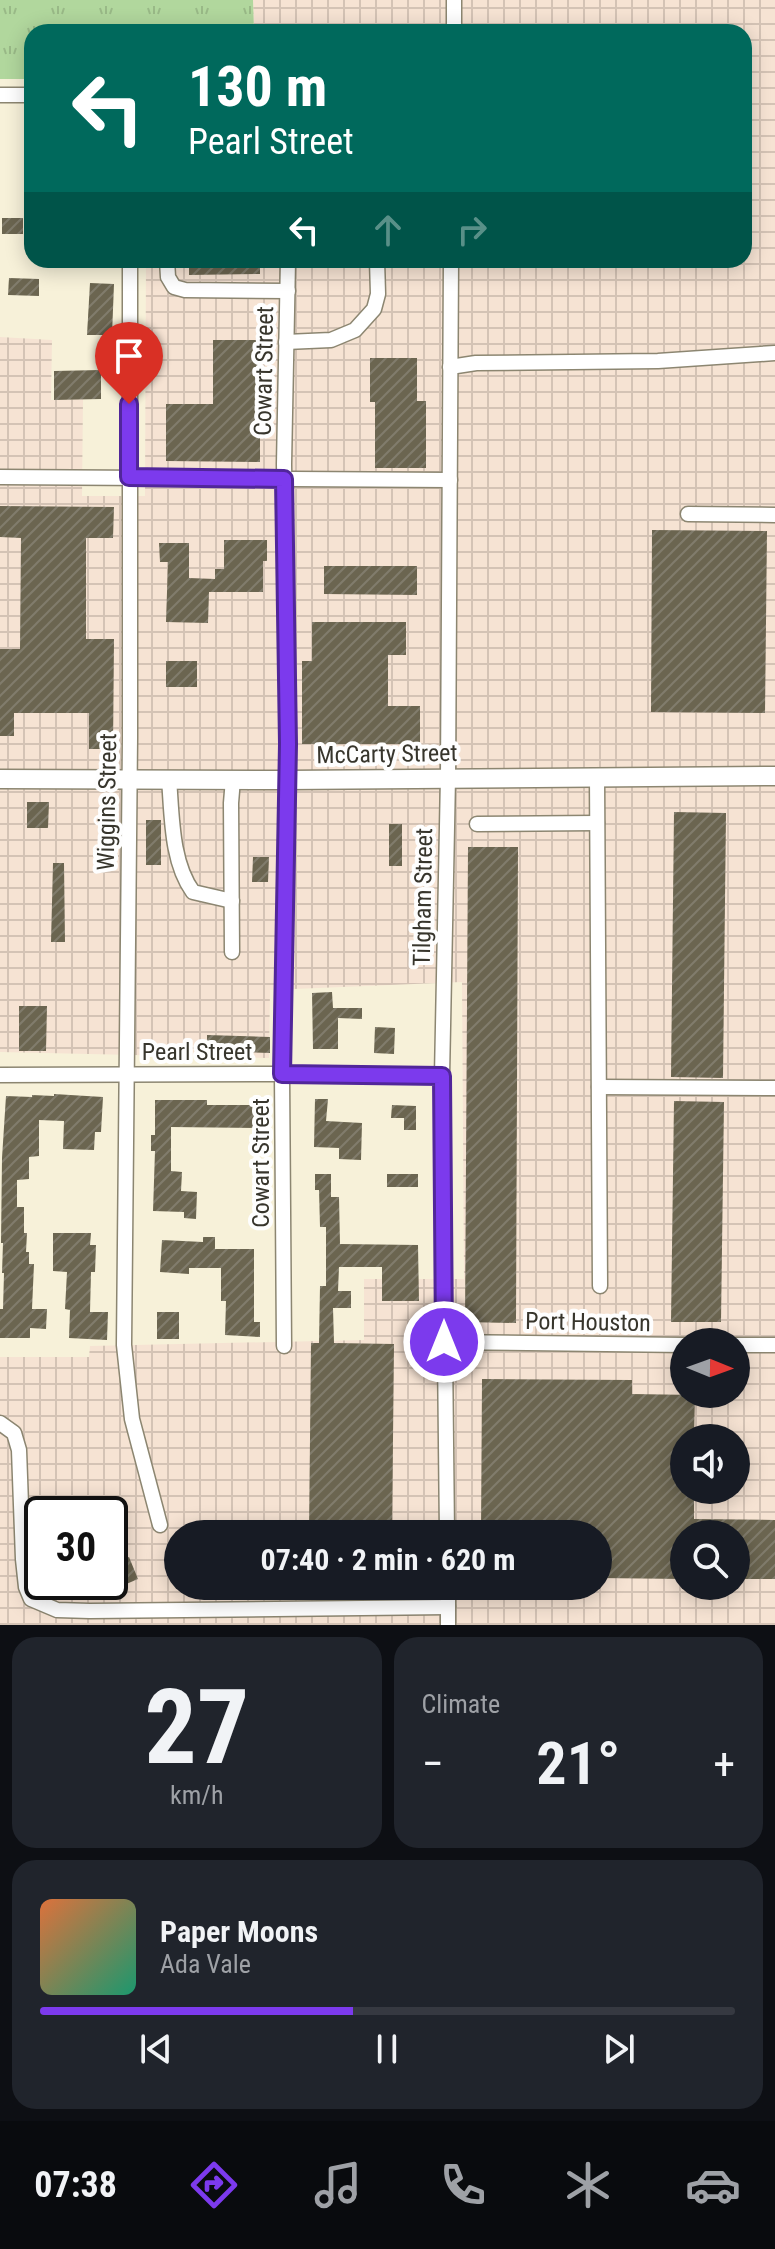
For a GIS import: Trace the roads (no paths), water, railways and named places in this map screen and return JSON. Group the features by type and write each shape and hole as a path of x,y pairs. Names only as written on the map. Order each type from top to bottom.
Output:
{"main road":[{"name":"McCarty Street","path":"0,779 775,776"}],"street":[{"path":"454,0 454,24"},
{"path":"0,95 24,95"},
{"name":"Wiggins Street","path":"130,268 130,778 124,1345 132,1419 160,1525"},
{"path":"167,268 168,277 174,287 185,290 288,291"},
{"name":"Cowart Street","path":"284,1346 282,1074 287,780 284,479 288,268"},
{"path":"286,342 331,340 355,330 374,309 378,294 377,268"},
{"name":"Tilgham Street","path":"447,1520 442,1076 448,777 451,268"},
{"path":"450,367 476,363 658,361 775,353"},
{"path":"0,477 450,480"},
{"path":"688,514 775,515"},
{"path":"597,777 600,1286"},
{"path":"169,779 174,834 185,881 193,892 232,901"},
{"path":"232,952 233,779"},
{"path":"477,824 597,823"},
{"name":"Pearl Street","path":"0,1075 442,1076"},
{"path":"599,1087 775,1088"},
{"name":"Port Houston","path":"444,1342 670,1345"},
{"path":"750,1345 775,1345"},
{"path":"0,1423 14,1433 19,1450 26,1587 31,1599 57,1610 448,1607"},
{"path":"448,1600 448,1625"}]}
